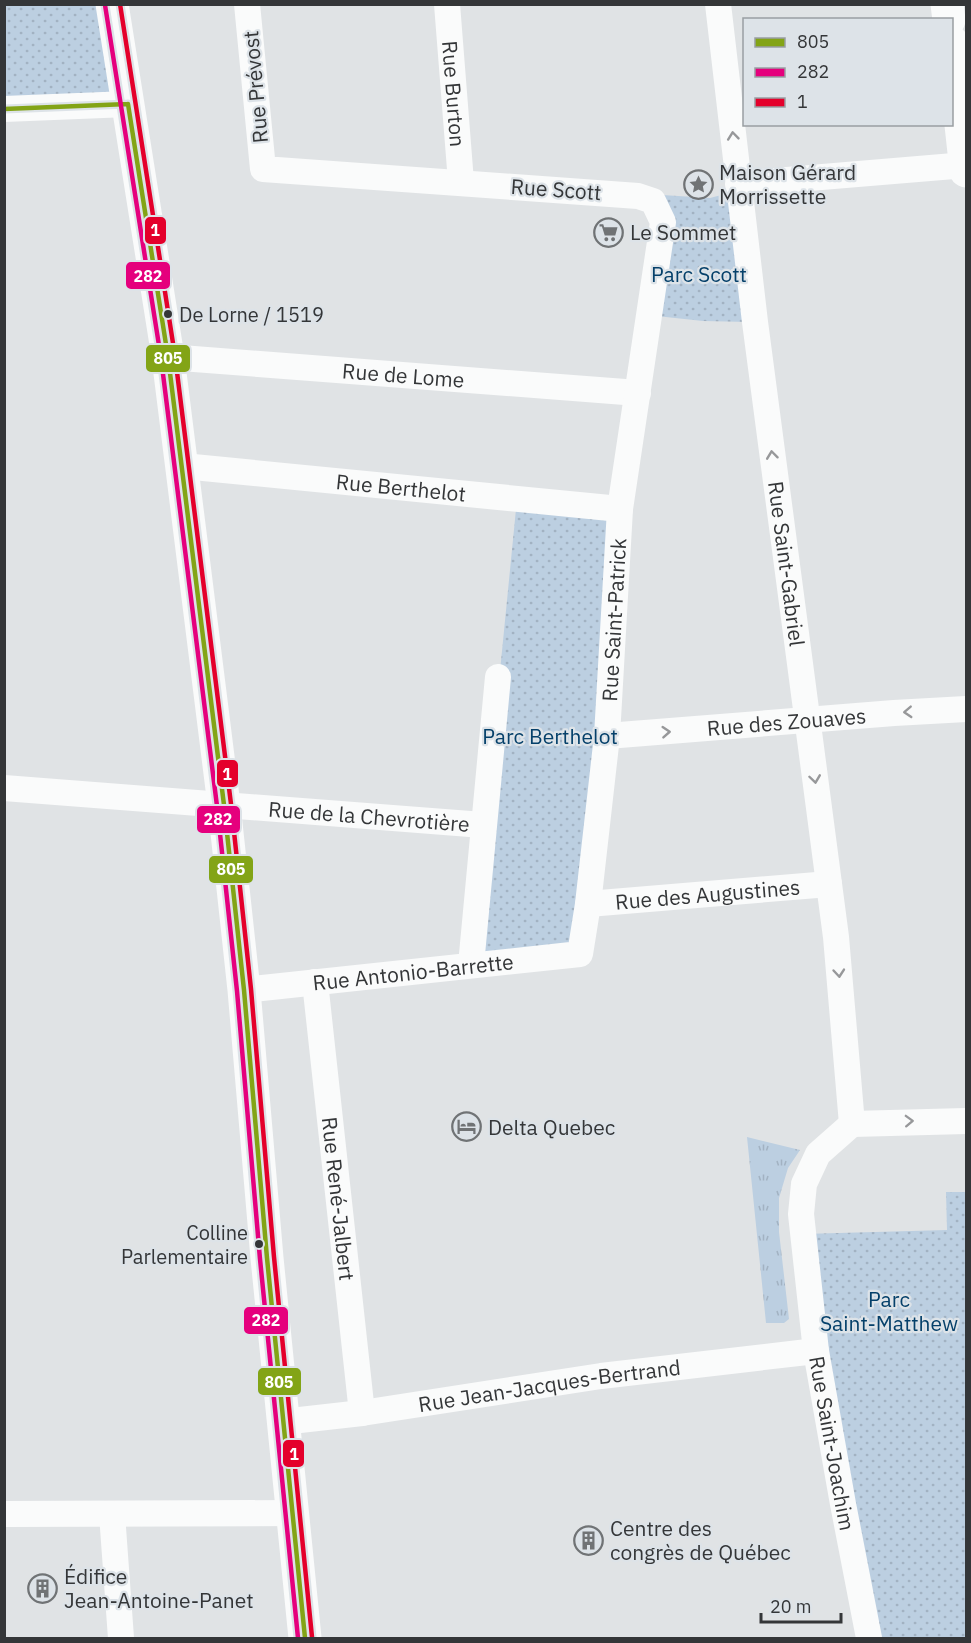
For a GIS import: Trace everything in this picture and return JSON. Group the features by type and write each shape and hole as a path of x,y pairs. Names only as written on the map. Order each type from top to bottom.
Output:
{"main road":[{"path":"112,4 168,357 224,805 244,990 282,1422 305,1638"},
{"path":"953,59 966,168"}],"street":[{"name":"Rue Prévost","path":"247,4 263,169"},
{"name":"Rue Burton","path":"447,4 461,182"},
{"name":"Rue Saint-Gabriel","path":"718,4 738,184 836,937 852,1124"},
{"path":"4,110 128,104"},
{"path":"738,184 966,168"},
{"name":"Rue Scott","path":"263,169 638,196 653,201 663,222 638,393"},
{"name":"Rue de Lome","path":"168,357 638,393"},
{"name":"Rue Saint-Patrick","path":"580,954 607,736 620,509 638,393"},
{"name":"Rue Berthelot","path":"183,466 620,509"},
{"path":"471,964 498,677"},
{"name":"Rue des Zouaves","path":"607,736 966,709"},
{"name":"Rue de la Chevrotière","path":"4,788 483,825"},
{"name":"Rue des Augustines","path":"588,904 829,884"},
{"name":"Rue Antonio-Barrette","path":"244,990 580,954"},
{"name":"Rue René-Jalbert","path":"315,982 362,1413"},
{"path":"852,1124 966,1121"},
{"name":"Rue Saint-Joachim","path":"852,1124 818,1154 804,1184 801,1214 816,1351 870,1638"},
{"name":"Rue Jean-Jacques-Bertrand","path":"282,1422 362,1413 601,1376 816,1351"},
{"path":"4,1514 292,1513"},
{"path":"112,1514 121,1638"}],"green space":[{"path":"5,5 112,5 128,104 5,109"},
{"name":"Parc Scott","path":"738,184 749,322 703,321 647,315 662,195 710,198 725,194"},
{"name":"Parc Berthelot","path":"517,499 620,509 580,954 471,965"},
{"path":"747,1137 800,1150 788,1168 779,1198 779,1232 789,1319 784,1323 766,1323"},
{"name":"Parc Saint-Matthew","path":"946,1192 966,1192 966,1638 869,1638 803,1234 947,1230"}],"transit line":[{"name":"1","path":"120,4 175,356 231,804 251,989 274,1257 312,1637"},
{"name":"282","path":"105,5 161,358 217,806 237,991 260,1259 298,1638"},
{"name":"805","path":"128,104 168,357 224,805 244,990 267,1258 305,1638"},
{"name":"805","path":"4,109 128,104"}],"place":[{"name":"Maison Gérard Morrissette","path":"698,184"},
{"name":"Le Sommet","path":"609,232"},
{"name":"De Lorne / 1519","path":"168,314"},
{"name":"Delta Quebec","path":"467,1127"},
{"name":"Colline Parlementaire","path":"259,1244"},
{"name":"Centre des congrès de Québec","path":"589,1540"},
{"name":"Édifice Jean-Antoine-Panet","path":"43,1588"}]}
